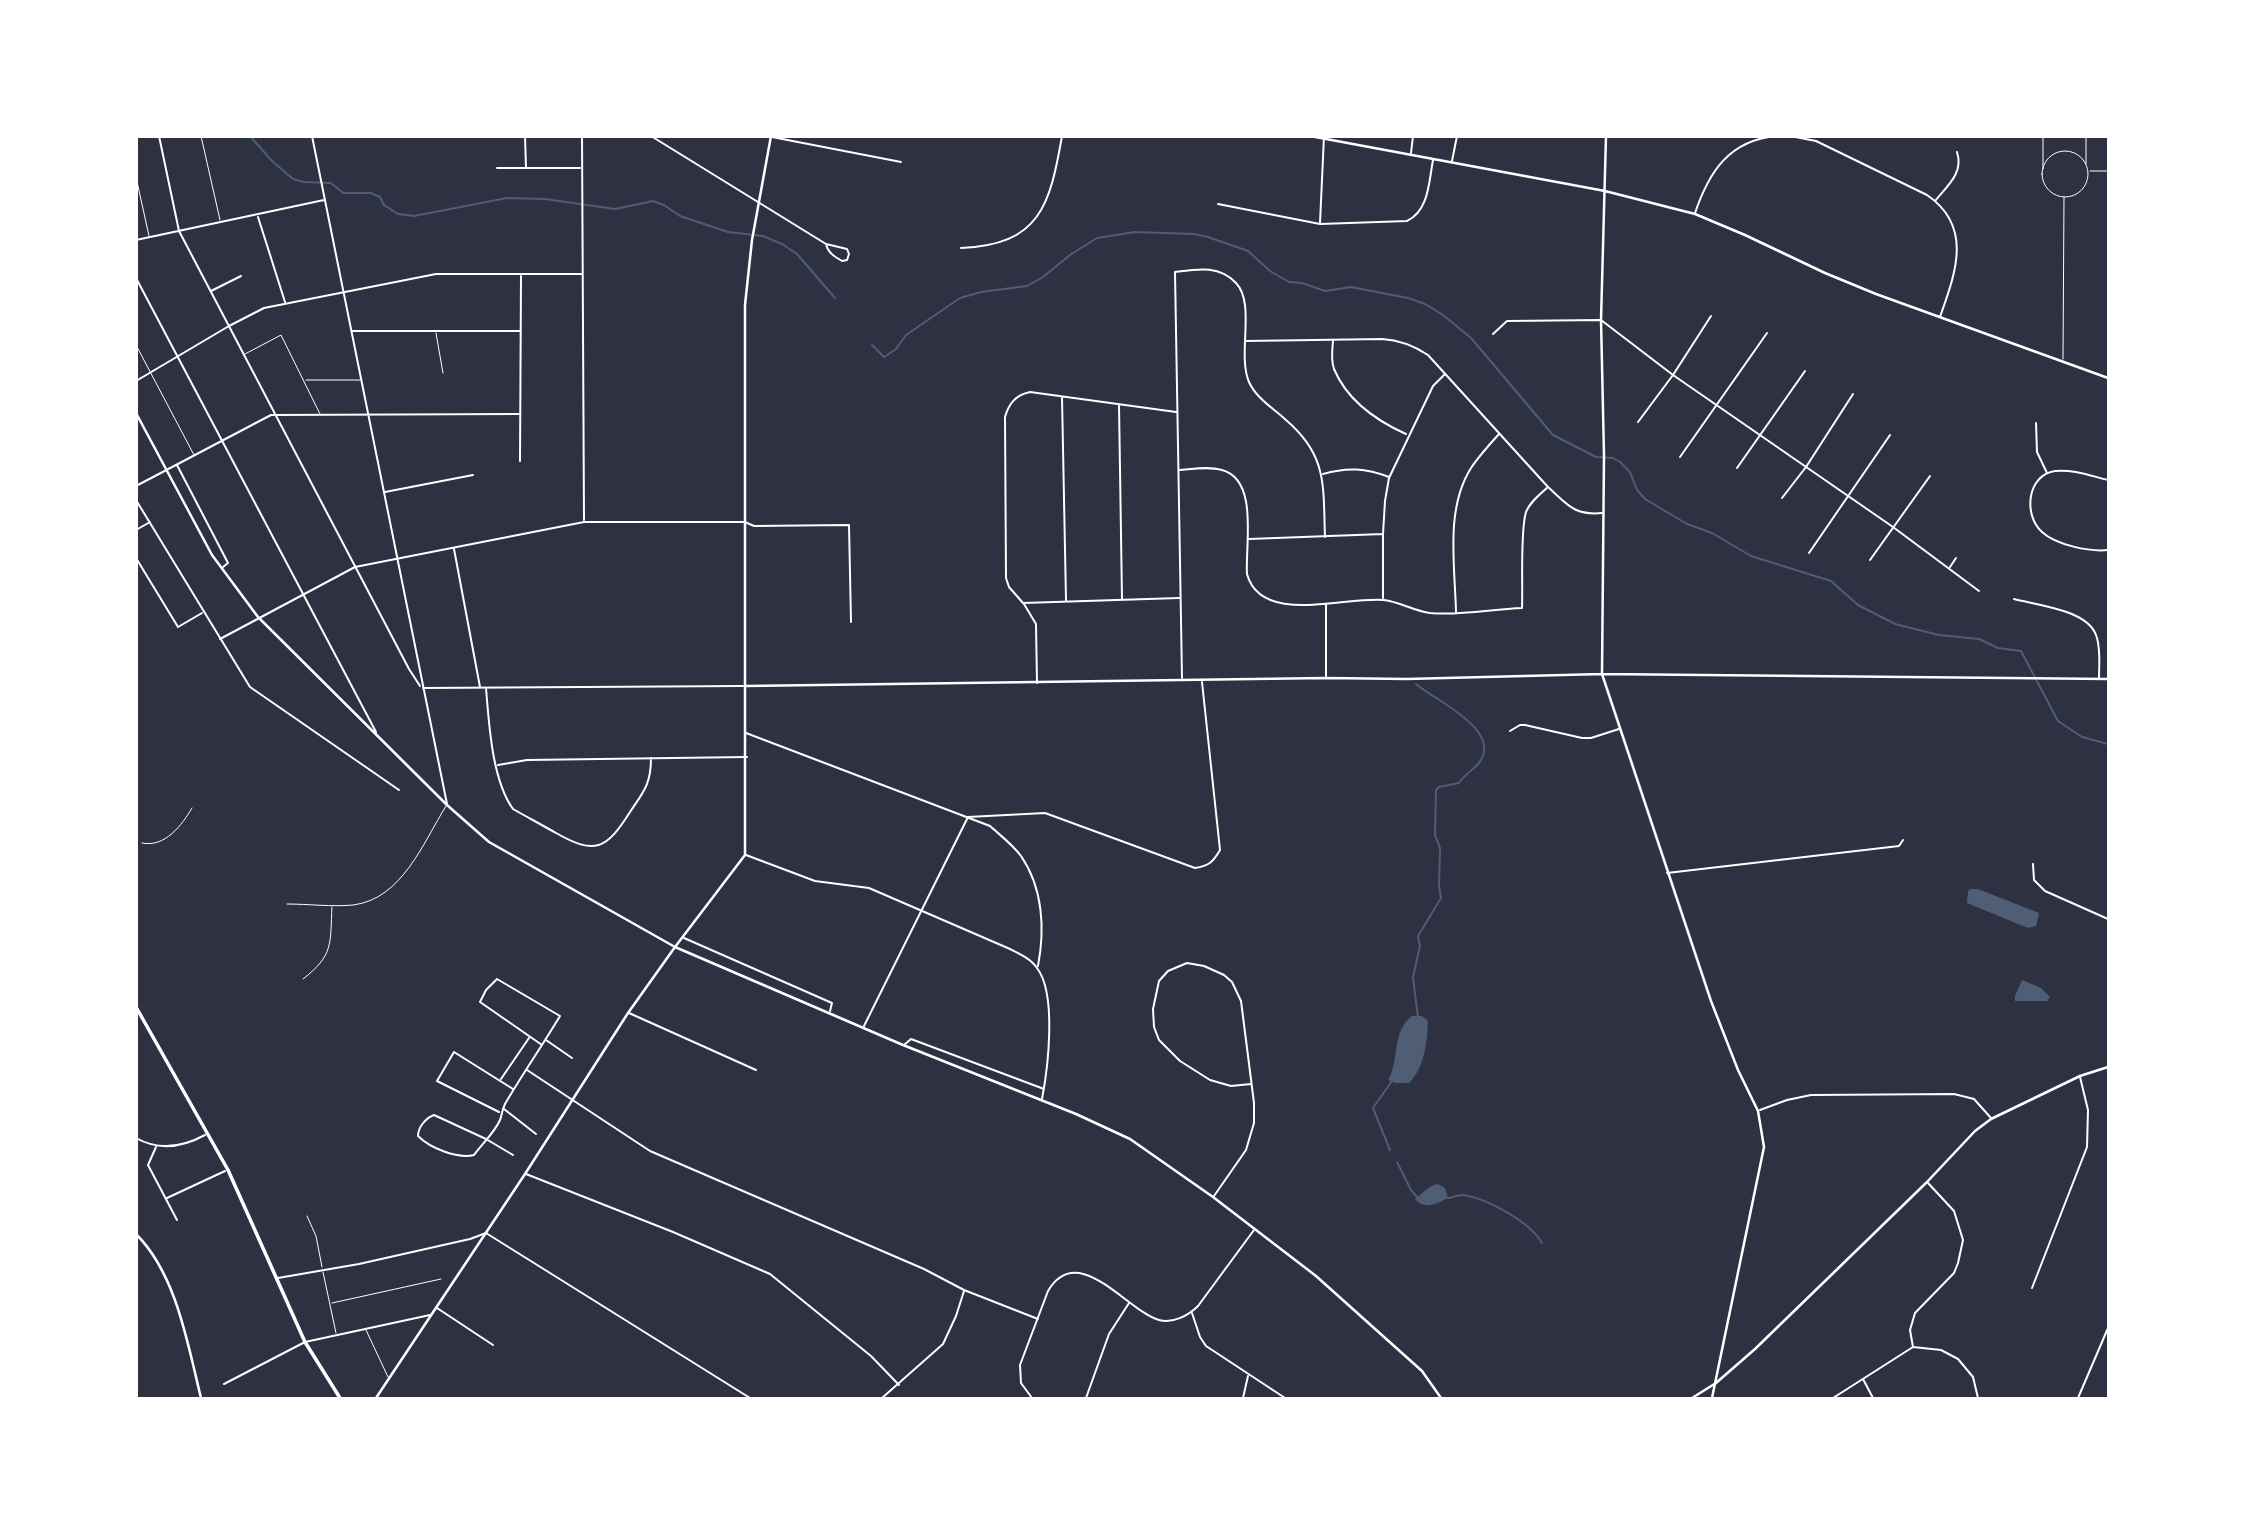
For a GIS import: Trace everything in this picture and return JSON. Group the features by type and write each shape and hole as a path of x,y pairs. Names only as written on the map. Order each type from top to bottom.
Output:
{"main road":[{"path":"136,1007 228,1170 305,1342 340,1398"}],"street":[{"path":"159,136 179,232 409,669 422,688"},
{"path":"312,136 447,805"},
{"path":"525,136 526,169"},
{"path":"582,136 584,522"},
{"path":"651,136 826,244 847,249 847,260 842,261 830,254 826,244"},
{"path":"961,248 984,247 1008,241 1040,213 1053,185 1062,136"},
{"path":"1310,136 1605,191 1695,214 1825,273 2109,377"},
{"path":"1410,155 1413,136"},
{"path":"1452,162 1457,136"},
{"path":"1606,136 1601,320 1604,455 1602,674 1710,1001 1758,1111 1763,1136 1763,1158 1713,1398"},
{"path":"1695,214 1708,180 1729,155 1759,140 1777,136"},
{"path":"1790,136 1816,141 1934,201 1951,223 1958,251 1956,268 1941,317"},
{"path":"376,1398 628,1013 746,855 745,305 752,240 771,137 901,162"},
{"path":"1320,224 1324,138"},
{"path":"1934,201 1958,172 1960,160 1957,152"},
{"path":"1218,204 1320,224 1407,221 1415,218 1423,206 1434,159"},
{"path":"497,168 582,168"},
{"path":"136,240 325,200"},
{"path":"258,216 286,303"},
{"path":"1182,681 1175,272 1214,270 1233,280 1240,288 1244,301 1245,368 1254,391 1300,433 1317,459 1322,474 1325,537"},
{"path":"136,381 258,310 286,303 436,274 582,274"},
{"path":"520,460 521,275"},
{"path":"210,291 241,276"},
{"path":"136,278 377,736"},
{"path":"1638,422 1711,316"},
{"path":"1493,334 1507,321 1601,320 1672,375 1893,527 1979,591"},
{"path":"351,331 521,331"},
{"path":"1679,457 1767,333"},
{"path":"1333,340 1333,367 1341,380 1368,413 1408,435"},
{"path":"1244,341 1398,340 1428,355 1548,487 1577,512 1603,513"},
{"path":"1737,468 1805,371"},
{"path":"1383,600 1383,534 1389,478 1433,386 1445,373"},
{"path":"1037,683 1036,624 1032,614 1009,587 1006,578 1005,417 1008,408 1020,394 1030,392 1178,412"},
{"path":"1782,498 1806,467 1853,394"},
{"path":"1062,396 1066,600"},
{"path":"1119,404 1122,600"},
{"path":"136,413 220,568 258,617 447,805 500,850 675,947 1130,1139 1213,1197 1344,1301 1422,1371 1441,1398"},
{"path":"136,486 275,414 519,414"},
{"path":"2036,423 2037,452 2047,474"},
{"path":"1456,612 1454,526 1457,505 1470,470 1499,434"},
{"path":"1809,552 1891,435"},
{"path":"176,464 228,563 220,568"},
{"path":"1179,470 1216,468 1229,472 1239,480 1246,499 1247,574 1258,595 1280,603 1326,604 1383,600 1428,612 1522,608 1526,512 1548,487"},
{"path":"1322,474 1362,469 1389,478"},
{"path":"2109,480 2066,471 2047,474 2036,483 2030,500 2032,516 2045,534 2063,542 2109,550"},
{"path":"384,492 473,475"},
{"path":"1870,560 1930,476"},
{"path":"136,500 250,687 399,790"},
{"path":"136,530 150,522"},
{"path":"220,639 355,567 584,522 849,525 851,622"},
{"path":"1248,539 1383,534"},
{"path":"453,548 480,687"},
{"path":"136,558 178,627 203,612"},
{"path":"1950,568 1956,558"},
{"path":"1023,603 1180,598"},
{"path":"2014,599 2077,616 2089,624 2098,642 2099,679"},
{"path":"1325,678 1326,604"},
{"path":"422,688 1407,679 1602,674 2109,679"},
{"path":"968,817 1045,813 1195,868 1208,866 1220,850 1202,681"},
{"path":"486,688 489,722 501,786 513,809 575,844 591,847 609,840 618,832 650,781 651,758"},
{"path":"1510,731 1525,725 1591,738 1619,729"},
{"path":"746,733 990,826 1020,855 1036,884 1042,922 1038,969 1048,994 1049,1012 1042,1100"},
{"path":"497,765 527,760 747,757"},
{"path":"863,1028 968,817"},
{"path":"1667,873 1899,846 1903,840"},
{"path":"746,855 815,881 869,888 1020,954 1038,969"},
{"path":"2033,864 2034,880 2045,891 2109,919"},
{"path":"683,937 832,1003 830,1013"},
{"path":"1213,1197 1246,1150 1255,1114 1244,1016 1238,991 1224,975 1193,964 1181,965 1168,971 1159,981 1153,1009 1154,1027 1159,1040 1180,1061 1210,1080 1231,1086 1251,1084"},
{"path":"513,1155 486,1139 434,1115 428,1117 418,1131 418,1136 423,1141 455,1155 474,1155 486,1139 500,1120 503,1108 560,1016 497,979 486,990 480,1002 542,1045"},
{"path":"628,1013 755,1070"},
{"path":"500,1081 529,1037"},
{"path":"903,1045 911,1039 1044,1089"},
{"path":"545,1040 572,1058"},
{"path":"501,1113 437,1081 454,1052 514,1090"},
{"path":"1692,1398 1716,1383 1755,1349 1927,1182 1975,1131 1991,1119 2080,1076 2109,1067"},
{"path":"527,1070 650,1151 1038,1320"},
{"path":"2032,1288 2087,1147 2088,1110 2080,1076"},
{"path":"1758,1111 1787,1100 1811,1096 1954,1094 1975,1099 1991,1119"},
{"path":"503,1108 536,1134"},
{"path":"136,1138 156,1147 182,1143 208,1133"},
{"path":"156,1147 148,1165 177,1220"},
{"path":"166,1198 228,1170"},
{"path":"525,1174 673,1232 770,1274 871,1356 899,1385"},
{"path":"1913,1348 1910,1330 1915,1313 1954,1273 1963,1240 1954,1211 1927,1182"},
{"path":"1032,1398 1019,1376 1020,1365 1051,1286 1070,1274 1089,1275 1158,1320 1176,1319 1191,1312 1255,1229"},
{"path":"277,1278 470,1240 486,1233"},
{"path":"486,1233 750,1398"},
{"path":"136,1234 157,1262 176,1306 201,1398"},
{"path":"882,1398 943,1344 964,1290"},
{"path":"1086,1398 1109,1334 1129,1302"},
{"path":"436,1307 494,1345"},
{"path":"1191,1312 1206,1346 1285,1398"},
{"path":"224,1384 305,1342 431,1315"},
{"path":"2078,1398 2109,1328"},
{"path":"2103,1341 2109,1343"},
{"path":"1833,1398 1913,1348 1941,1350 1958,1359 1973,1377 1978,1398"},
{"path":"1243,1398 1248,1374"},
{"path":"1862,1379 1872,1398"}],"lane":[{"path":"201,136 221,223"},
{"path":"2043,136 2043,171 2047,187 2054,194 2064,197 2076,194 2087,181 2087,136"},
{"path":"2043,171 2049,158 2062,152 2077,155 2087,166"},
{"path":"2088,171 2109,171"},
{"path":"136,177 149,238"},
{"path":"2063,361 2064,197"},
{"path":"436,331 443,373"},
{"path":"243,355 281,335 320,414"},
{"path":"136,345 194,455"},
{"path":"304,380 360,380"},
{"path":"287,904 332,905 366,902 392,888 401,880 447,805"},
{"path":"142,843 154,843 174,833 192,808"},
{"path":"303,979 318,967 327,954 332,905"},
{"path":"307,1216 316,1236 336,1336"},
{"path":"330,1303 441,1279"},
{"path":"366,1330 389,1379"}],"water":[{"path":"1978,889 2039,913 2036,926 2028,928 1967,903 1968,891"},
{"path":"2022,980 2041,988 2050,997 2047,1001 2015,1001"},
{"path":"1412,1016 1422,1016 1428,1021 1424,1054 1419,1070 1409,1083 1395,1083 1388,1080 1394,1064 1398,1038 1405,1023"},
{"path":"1438,1184 1445,1188 1448,1198 1426,1205 1415,1199 1428,1188"}],"waterway":[{"path":"250,136 272,161 293,179 331,183 343,193 371,193 380,197 384,205 398,214 414,216 507,198 545,199 615,209 653,201 680,216 728,232 763,236 782,244 797,254 835,298"},
{"path":"872,345 884,357 896,349 906,335 960,298 981,292 1027,286 1097,238 1135,232 1208,237 1248,251 1270,271 1289,282 1302,283 1325,291 1351,287 1408,298 1443,315 1471,338 1553,435 1596,457 1613,458 1620,462 1630,472 1637,490 1645,499 1687,524 1712,533 1751,556 1831,581 1858,605 1895,624 1939,635 1979,639 1998,648 2021,651 2058,721 2082,737 2108,744"},
{"path":"1416,684 1464,717 1482,739 1484,751 1479,763 1459,783 1436,790 1435,835 1440,848 1441,898 1418,936 1420,946 1413,977 1418,1018"},
{"path":"1390,1150 1373,1108 1392,1081"},
{"path":"1397,1162 1418,1198"},
{"path":"1448,1198 1464,1195 1496,1206 1528,1227 1542,1243"}]}
